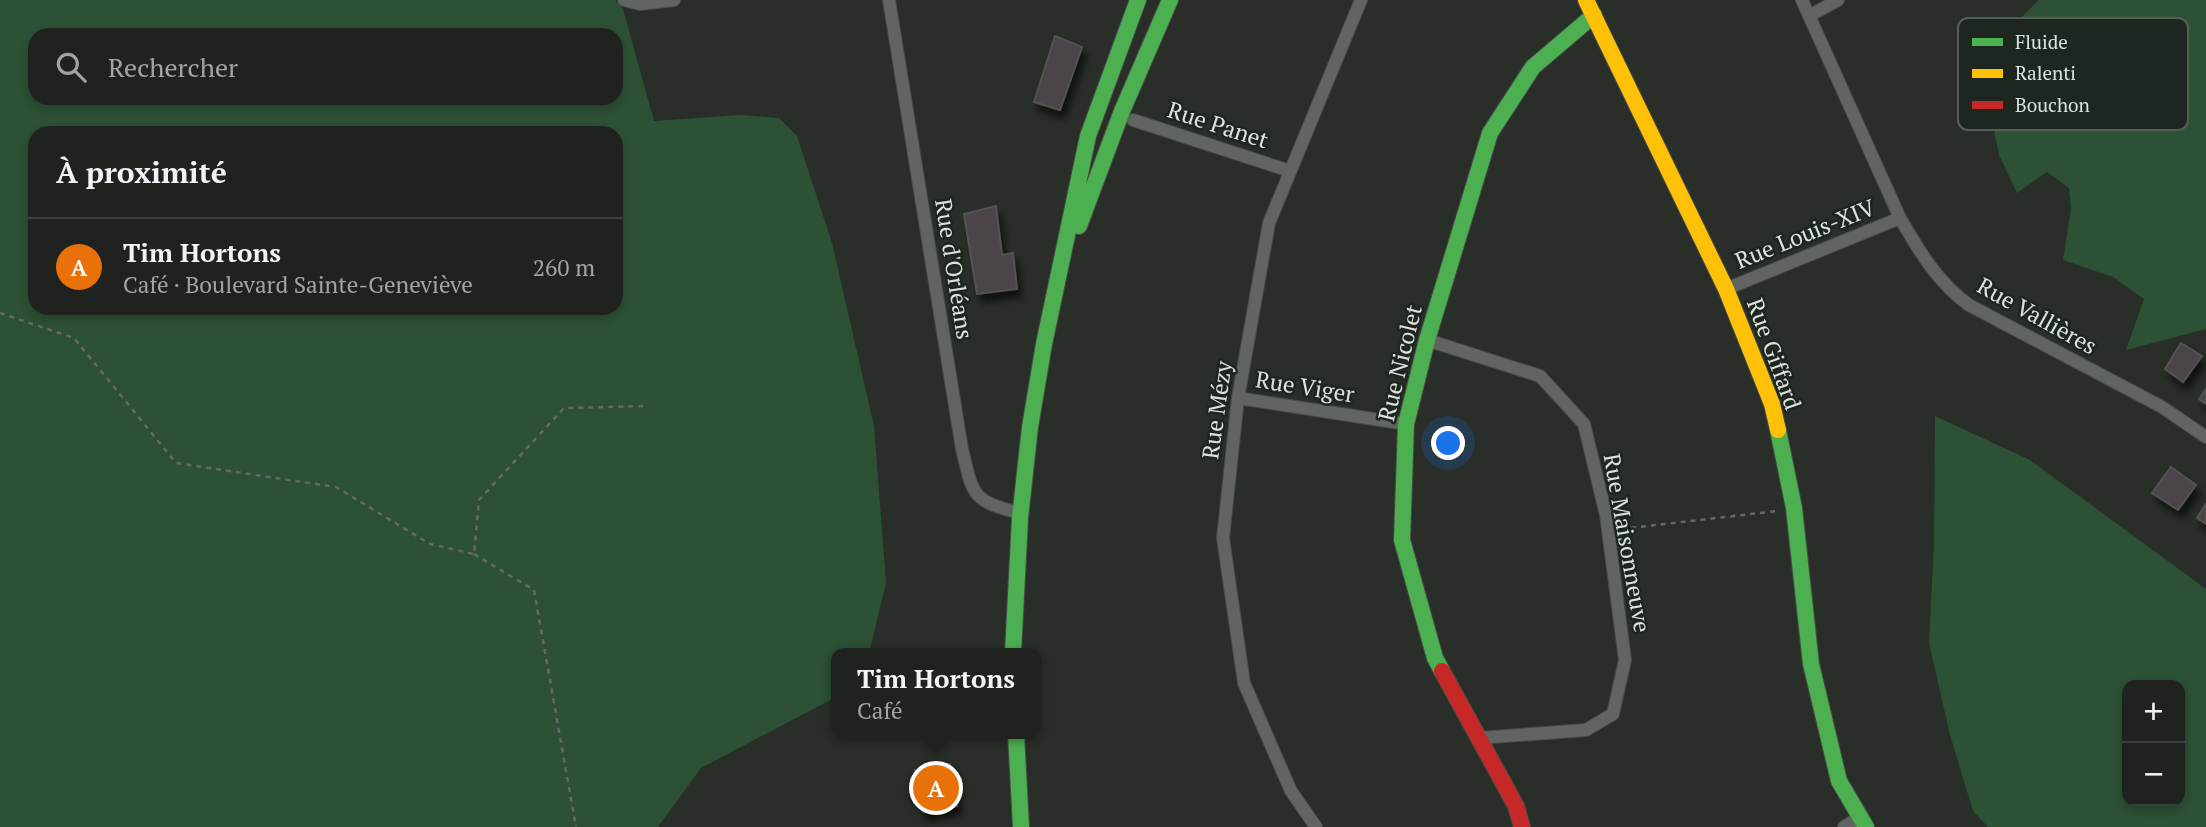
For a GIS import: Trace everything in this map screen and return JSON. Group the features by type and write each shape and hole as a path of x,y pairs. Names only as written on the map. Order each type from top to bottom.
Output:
{"street":[{"path":"624,0 640,4 674,0"},
{"name":"Rue d'Orléans","path":"888,0 962,449 971,486 989,505 1020,513"},
{"path":"1013,648 1020,513 1030,427 1056,286 1088,136 1138,0"},
{"path":"1056,286 1122,111 1170,0"},
{"name":"Rue Mézy","path":"1316,827 1291,791 1244,683 1223,538 1238,398 1269,223 1362,0"},
{"name":"Rue Vallières","path":"1802,0 1900,218 1916,247 1954,294 2002,324 2162,407 2206,437"},
{"path":"1810,16 1838,0"},
{"name":"Rue Giffard","path":"1590,7 1726,289 1772,404 1794,508 1811,664 1839,781 1863,822"},
{"name":"Rue Nicolet","path":"1522,827 1516,806 1435,658 1402,540 1406,424 1427,340 1490,133 1533,67 1590,7"},
{"name":"Rue Panet","path":"1133,120 1290,171"},
{"name":"Rue Louis-XIV","path":"1726,289 1900,218"},
{"name":"Rue Maisonneuve","path":"1427,340 1540,376 1584,424 1608,531 1625,660 1614,714 1586,730 1479,738"},
{"name":"Rue Viger","path":"1238,398 1406,424"},
{"path":"1017,739 1021,827"},
{"path":"1844,827 1863,822"}],"path":[{"path":"0,313 74,338 176,463 336,487 430,544 474,554 534,590 576,827"},
{"path":"474,554 480,500 564,408 645,406"},
{"path":"1608,531 1759,515 1794,508"}],"green space":[{"path":"0,0 615,0 623,9 654,121 740,115 779,118 797,136 832,243 874,426 886,583 870,648 831,648 831,700 701,768 658,827 0,827"},
{"path":"2039,0 2206,0 2206,329 2126,350 2144,299 2113,277 2063,260 2071,209 2069,188 2047,172 2017,193 1999,155 1994,130 2188,130 2188,18 2021,18"},
{"path":"1935,416 2030,460 2206,589 2206,827 1988,827 1973,811 1950,735 1929,643 1934,543"}],"building":[{"path":"1055,36 1082,47 1060,110 1034,102"},
{"path":"996,206 1002,255 1013,253 1017,289 977,294 964,214"},
{"path":"2181,343 2202,356 2183,382 2165,369"},
{"path":"2206,389 2206,404 2199,399"},
{"path":"2171,467 2196,485 2178,510 2152,493"},
{"path":"2206,504 2206,524 2197,518"},
{"path":"950,764 957,806 923,812 915,770"}],"traffic: fast":[{"path":"1013,648 1020,518 1030,427 1044,344 1088,136 1138,0"},
{"path":"1079,226 1122,111 1170,0"},
{"path":"1442,671 1435,658 1402,540 1406,424 1427,340 1490,133 1533,67 1594,15"},
{"path":"1778,430 1794,508 1811,664 1839,781 1866,827"},
{"path":"1016,739 1021,827"}],"traffic: slow":[{"path":"1586,0 1726,289 1772,404 1778,430"}],"traffic: jam":[{"path":"1442,671 1516,806 1522,827"}],"place":[{"name":"Tim Hortons","path":"936,788"}]}
